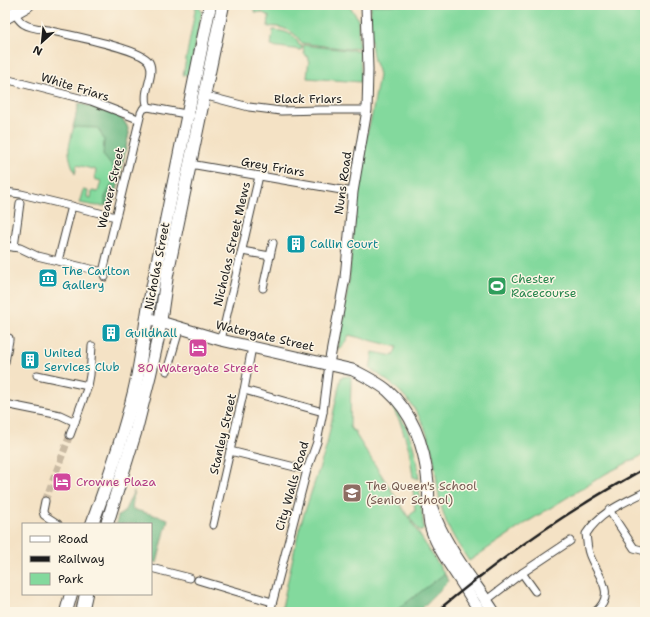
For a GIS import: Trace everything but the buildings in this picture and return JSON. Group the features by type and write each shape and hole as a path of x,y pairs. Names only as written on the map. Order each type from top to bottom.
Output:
{"highway":[{"path":"10,16 28,5"},
{"name":"Nicholas Street","path":"107,523 136,430 158,338 167,275 190,164 194,116 210,5"},
{"name":"Nicholas Street","path":"92,523 107,484 134,393 166,220 194,116 203,95 223,5"},
{"path":"66,612 71,595"},
{"path":"82,612 86,595"}],"main road":[{"name":"Watergate Street","path":"147,318 221,340 353,370 372,379 387,391 399,404 410,420 418,435 423,450 429,483 428,513 431,528 442,552 479,610"},
{"path":"158,338 165,331 180,327"},
{"path":"429,498 442,532 463,568 494,612"}],"street":[{"name":"Nuns Road","path":"329,364 345,278 353,192 367,110 368,70 366,5"},
{"path":"10,16 26,26 115,46 138,53 145,57 150,66 145,95 148,107 194,116"},
{"name":"White Friars","path":"5,79 91,101 138,119"},
{"name":"Black Friars","path":"203,95 249,107 281,111 367,110"},
{"name":"Weaver Street","path":"58,261 104,275 138,119 143,109 148,107"},
{"name":"Grey Friars","path":"190,164 353,192"},
{"name":"Nicholas Street Mews","path":"221,340 259,176"},
{"path":"5,192 22,194 116,217"},
{"path":"14,247 20,203"},
{"path":"5,246 20,248 38,256 58,261 72,206"},
{"path":"263,288 273,243"},
{"path":"242,251 270,256"},
{"path":"167,371 180,327"},
{"path":"5,362 7,339"},
{"path":"70,435 88,386 92,346"},
{"name":"Stanley Street","path":"213,525 244,390 252,346"},
{"name":"City Walls Road","path":"270,612 307,470 317,442 329,364"},
{"path":"37,375 88,386"},
{"path":"244,390 322,412"},
{"path":"5,404 60,415 75,422"},
{"path":"230,451 307,470"},
{"path":"595,612 604,604 606,596 602,579 589,553 586,534 592,525 609,510 645,492"},
{"path":"46,501 43,511 46,517 56,523"},
{"path":"609,510 634,548 645,551"},
{"path":"479,610 486,600 522,573 570,541"},
{"path":"152,568 190,578"},
{"path":"522,573 535,591"},
{"path":"198,580 272,602"}],"green space":[{"path":"251,5 348,5 358,18 359,47 348,49 301,43 292,32 278,27 268,27 269,16 261,12 256,13"},
{"name":"Chester Racecourse","path":"371,5 645,5 645,454 607,473 529,521 469,561 446,521 440,500 433,455 429,440 419,416 412,405 394,386 370,369 373,352 393,356 397,347 349,335 343,346 338,350 349,280 358,194 367,134 379,75 371,44"},
{"path":"196,6 199,7 202,12 189,76 183,75"},
{"path":"273,30 292,35 299,45 302,46 301,50 271,46"},
{"path":"303,45 360,50 361,82 307,78 309,58 304,54"},
{"path":"79,103 117,115 124,121 129,133 115,200 107,205 98,206 79,203 83,190 88,191 87,197 91,198 92,191 98,192 101,181 94,179 96,170 77,165 75,174 70,160 69,147"},
{"path":"79,103 117,115 124,121 129,133 115,200 105,206 105,197 114,181 114,169 103,155 104,140 98,128 73,127"},
{"name":"The Queen's School (Senior School)","path":"351,376 350,427 353,431 356,431 356,435 449,581 412,612 281,612 299,529 326,448 341,377"},
{"path":"388,399 401,418 410,436 419,479 413,477 409,449 400,422"},
{"path":"419,488 424,529 422,531 419,531 409,516 415,511 413,489"},
{"path":"134,491 132,509 168,519 157,563 152,561 152,523 116,523 118,516 124,512"},
{"path":"444,574 449,581 418,612 394,612"}],"tunnel":[{"path":"45,501 70,435"}],"railway":[{"path":"436,612 489,569 527,542 592,499 645,468"}],"place":[{"name":"Callin Court","path":"296,244"},
{"name":"The Carlton Gallery","path":"48,278"},
{"name":"Chester Racecourse","path":"497,286"},
{"name":"Guildhall","path":"111,333"},
{"name":"80 Watergate Street","path":"198,348"},
{"name":"United Services Club","path":"30,360"},
{"name":"Crowne Plaza","path":"62,482"},
{"name":"The Queen's School (Senior School)","path":"352,493"}]}
